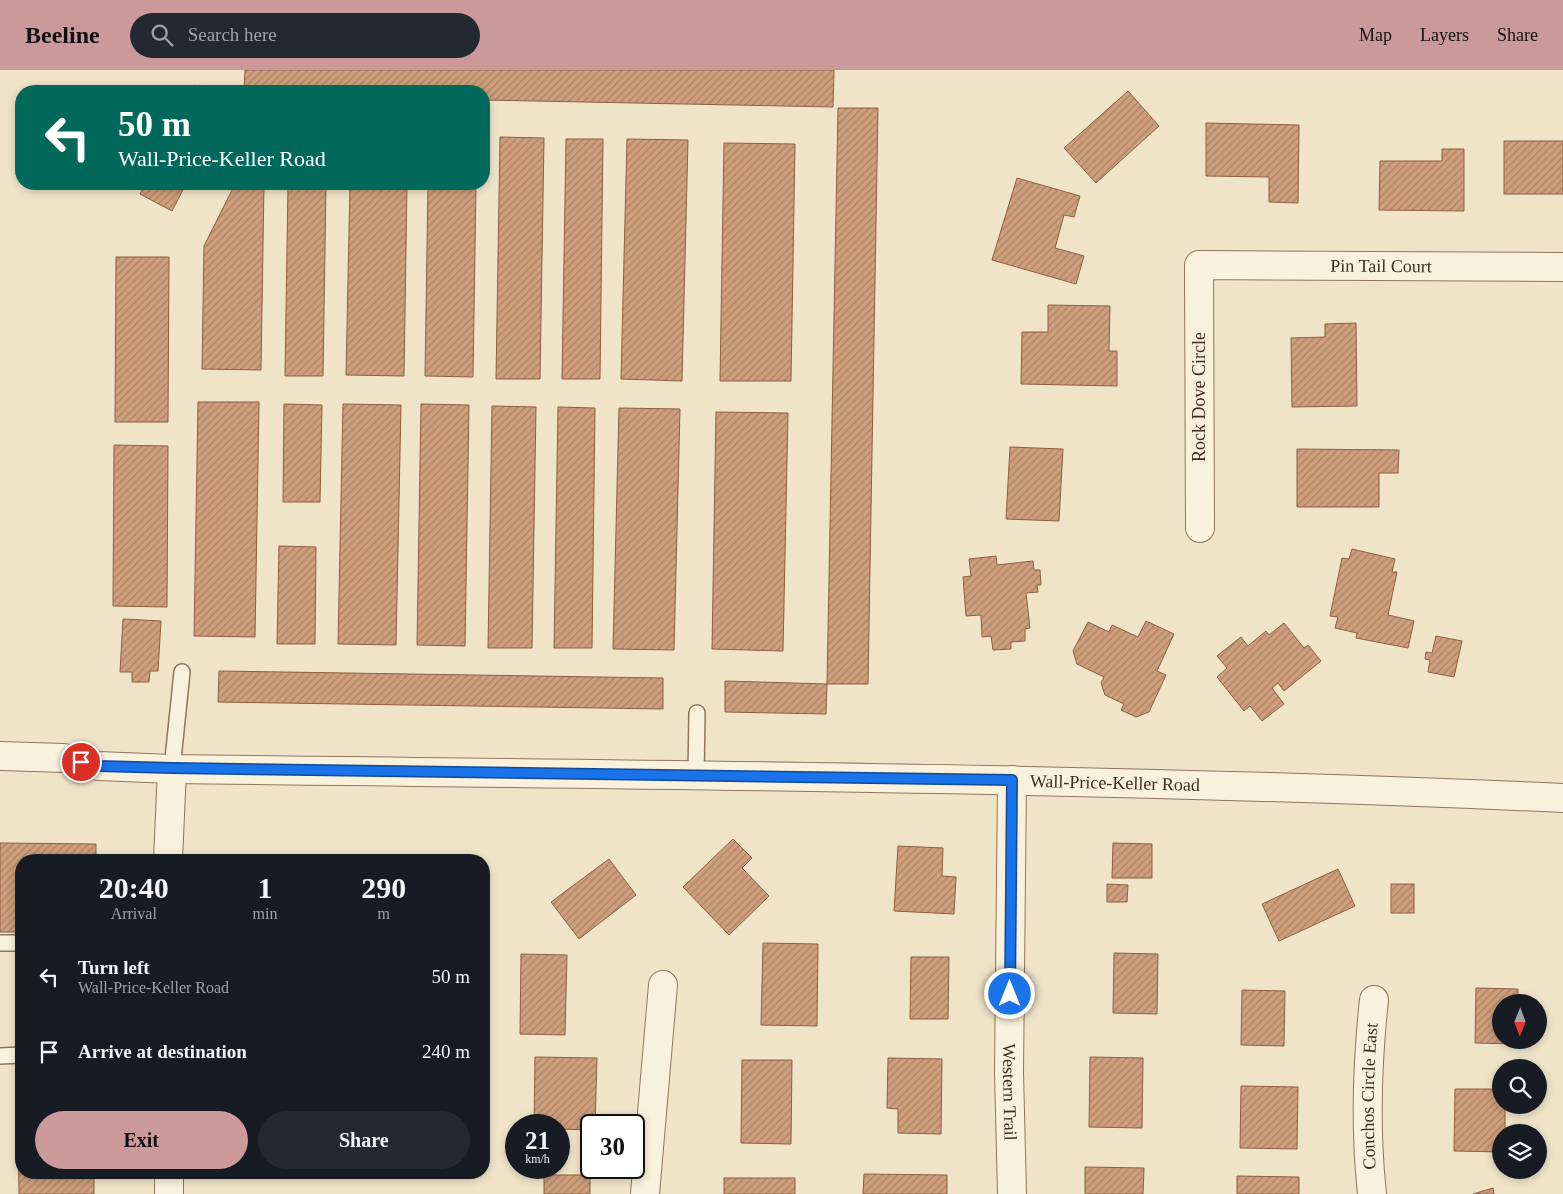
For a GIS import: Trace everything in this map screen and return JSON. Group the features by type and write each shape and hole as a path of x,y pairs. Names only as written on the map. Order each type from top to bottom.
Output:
{"street":[{"name":"Pin Tail Court","path":"1199,265 1563,267"},
{"name":"Rock Dove Circle","path":"1199,265 1200,528"},
{"name":"Wall-Price-Keller Road","path":"0,756 64,758 98,766 172,768 1012,780 1360,789 1563,798"},
{"name":"Wall-Price-Keller Road","path":"0,772 63,774 98,766"},
{"path":"168,854 172,768"},
{"name":"Western Trail","path":"1012,780 1009,1072 1012,1194"},
{"path":"645,1194 663,985"},
{"name":"Conchos Circle East","path":"1372,1194 1368,1154 1368,1058 1374,1000"},
{"path":"169,1179 169,1194"}],"lane":[{"path":"172,768 182,672"},
{"path":"696,776 697,713"},
{"path":"0,944 15,943"},
{"path":"0,1056 15,1055"}],"building":[{"path":"245,70 834,70 833,107 490,100 490,85 244,85"},
{"path":"1128,91 1159,126 1096,183 1064,148"},
{"path":"838,108 878,108 868,684 827,684"},
{"path":"1206,123 1299,125 1298,203 1269,202 1269,177 1206,176"},
{"path":"500,137 544,138 540,379 496,379"},
{"path":"566,139 603,139 600,379 562,379"},
{"path":"627,139 688,140 682,381 621,379"},
{"path":"1504,141 1563,141 1563,194 1504,194"},
{"path":"724,143 795,144 791,381 720,381"},
{"path":"1442,149 1464,149 1464,211 1379,210 1380,161 1442,161"},
{"path":"1017,178 1080,196 1074,217 1064,215 1055,248 1084,256 1076,284 992,260"},
{"path":"142,190 183,190 172,211 140,194"},
{"path":"232,190 264,190 261,370 202,369 204,246"},
{"path":"288,190 326,190 323,376 285,376"},
{"path":"350,190 407,190 404,376 346,375"},
{"path":"428,190 476,190 473,377 425,376"},
{"path":"116,257 169,257 168,422 115,422"},
{"path":"1048,305 1110,306 1109,351 1117,351 1117,386 1021,384 1022,332 1048,332"},
{"path":"1356,323 1357,406 1292,407 1291,338 1325,337 1325,324"},
{"path":"198,402 259,402 255,637 194,636"},
{"path":"284,404 322,405 320,502 283,502"},
{"path":"343,404 401,405 396,645 338,644"},
{"path":"421,404 469,405 465,646 417,645"},
{"path":"492,406 536,407 532,648 488,648"},
{"path":"558,407 595,408 592,648 554,648"},
{"path":"619,408 680,409 674,650 613,649"},
{"path":"716,412 788,413 783,651 712,649"},
{"path":"114,445 168,446 167,607 113,606"},
{"path":"1010,447 1063,449 1059,521 1006,519"},
{"path":"1297,449 1399,450 1398,473 1379,473 1379,507 1297,507"},
{"path":"279,546 316,547 315,644 277,644"},
{"path":"1352,549 1395,559 1392,572 1397,572 1388,615 1414,621 1408,648 1356,638 1357,633 1335,628 1338,617 1330,616 1342,558 1349,559"},
{"path":"996,556 997,565 1033,561 1034,570 1040,570 1041,585 1037,585 1038,592 1026,593 1030,628 1025,629 1025,641 1011,642 1011,649 993,650 991,636 982,637 981,615 966,616 963,577 971,576 969,559"},
{"path":"123,619 161,621 158,671 150,671 149,682 132,682 132,672 120,672"},
{"path":"1146,621 1174,634 1157,671 1166,675 1149,712 1136,717 1121,710 1124,704 1105,695 1101,683 1104,677 1077,664 1073,651 1088,622 1109,632 1112,625 1138,637"},
{"path":"1284,623 1304,648 1308,645 1321,661 1284,691 1278,683 1272,688 1284,704 1262,721 1250,706 1244,711 1217,677 1227,668 1217,656 1241,637 1248,646 1266,631 1269,635"},
{"path":"1436,636 1462,641 1454,677 1428,672 1430,660 1425,659 1426,652 1432,653"},
{"path":"219,671 663,678 663,709 218,702"},
{"path":"725,681 827,684 826,714 725,712"},
{"path":"733,839 752,858 742,868 769,896 729,935 683,887"},
{"path":"0,843 96,844 96,854 15,854 15,932 0,932"},
{"path":"1113,843 1152,844 1152,878 1112,878"},
{"path":"898,846 943,848 942,876 956,877 954,914 894,911"},
{"path":"609,859 636,895 579,939 551,902"},
{"path":"1338,869 1355,906 1279,941 1262,904"},
{"path":"1107,884 1128,885 1127,902 1107,902"},
{"path":"1391,884 1414,884 1414,913 1391,913"},
{"path":"763,943 818,944 817,1026 761,1025"},
{"path":"1114,953 1158,954 1157,1014 1113,1013"},
{"path":"521,954 567,955 565,1035 520,1034"},
{"path":"911,957 949,957 948,1019 910,1019"},
{"path":"1476,988 1518,989 1518,994 1492,994 1492,1043 1475,1043"},
{"path":"1242,990 1285,991 1284,1046 1241,1045"},
{"path":"535,1057 597,1058 595,1114 580,1114 580,1130 570,1129 570,1114 534,1114"},
{"path":"1090,1057 1143,1058 1142,1128 1089,1127"},
{"path":"888,1058 942,1059 941,1134 898,1133 898,1109 887,1108"},
{"path":"742,1060 792,1060 791,1144 741,1143"},
{"path":"1241,1086 1298,1087 1297,1149 1240,1148"},
{"path":"1455,1089 1492,1089 1492,1114 1505,1114 1505,1124 1492,1124 1492,1152 1454,1151"},
{"path":"1085,1167 1144,1168 1143,1194 1085,1194"},
{"path":"864,1174 947,1175 947,1194 863,1194"},
{"path":"570,1175 580,1175 580,1179 590,1179 590,1194 544,1194 544,1179 570,1179"},
{"path":"1237,1176 1299,1177 1299,1194 1237,1194"},
{"path":"724,1178 795,1178 795,1194 724,1194"},
{"path":"19,1179 94,1179 94,1194 19,1194"},
{"path":"1493,1188 1494,1194 1473,1194"}],"route":[{"path":"81,762 98,766 172,768 1012,780 1010,994"}]}
